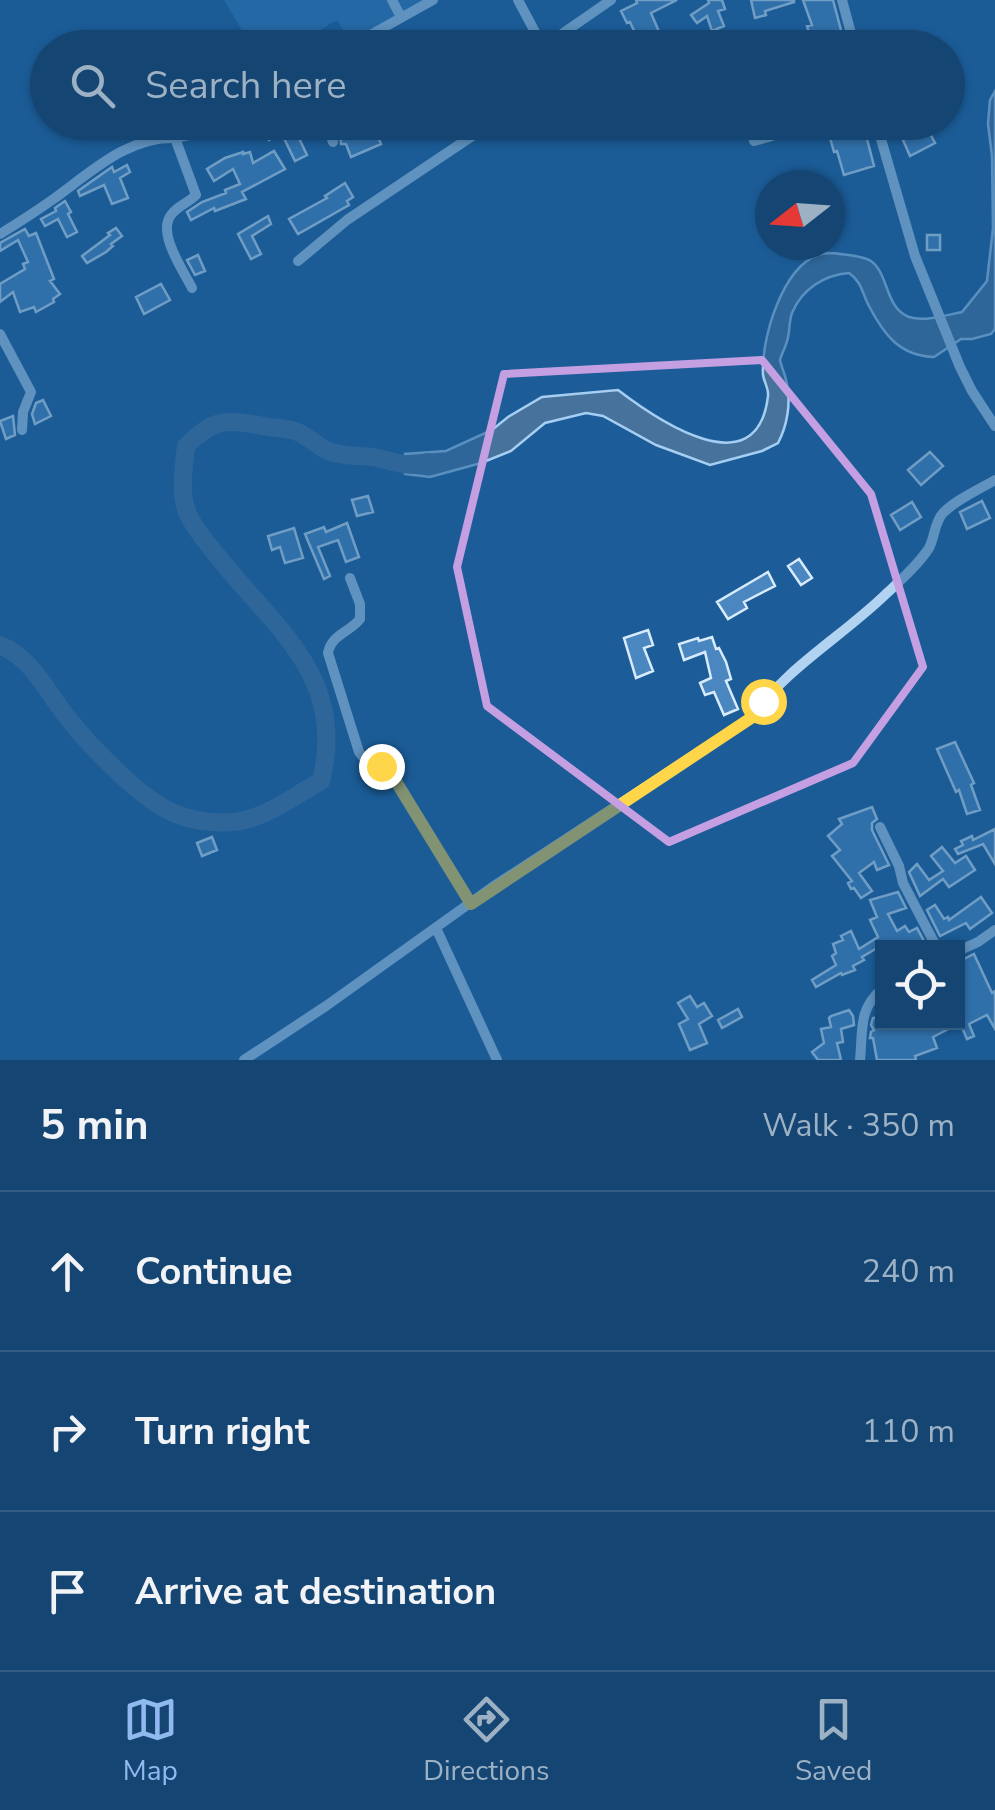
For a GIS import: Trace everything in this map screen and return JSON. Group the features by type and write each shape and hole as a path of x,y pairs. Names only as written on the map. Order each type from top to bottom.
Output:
{"street":[{"path":"392,0 401,17"},
{"path":"378,30 433,0"},
{"path":"518,0 534,30"},
{"path":"568,30 611,0"},
{"path":"842,0 850,30"},
{"path":"0,234 91,170 153,140"},
{"path":"176,140 196,195 172,212 165,227 192,288"},
{"path":"298,261 360,210 466,140"},
{"path":"881,140 915,256 972,391 995,426"},
{"path":"0,334 32,392 22,430"},
{"path":"244,1060 751,718 779,684 884,596 921,559 931,545 940,516 995,480"},
{"path":"350,578 360,604 360,619 332,641 328,653 359,752 365,760 392,775 471,904"},
{"path":"880,827 899,866 902,882 933,940"},
{"path":"436,928 497,1060"},
{"path":"965,948 995,930"},
{"path":"860,1060 864,1013 875,996"}],"highlighted area":[{"path":"762,360 871,494 923,667 853,763 669,842 487,706 457,567 504,374"}],"shaded area":[{"path":"224,0 424,0 370,30 343,30 337,20 320,30 242,30"},
{"path":"995,91 995,329 991,334 961,339 934,357 912,353 887,335 853,276 840,274 808,290 792,313 780,360 788,392 786,422 778,443 762,451 710,465 656,445 603,416 586,413 545,423 511,451 481,463 430,477 405,474 405,454 446,451 492,430 542,397 618,390 656,416 703,439 726,443 745,438 760,424 768,396 763,360 776,306 794,274 809,260 845,260 845,254 871,261 895,306 909,317 962,312 987,281 993,228 990,100"}],"building":[{"path":"636,0 677,0 651,13 658,30 634,30 627,23 621,11 637,3"},
{"path":"708,0 722,0 725,9 718,11 724,26 714,30 707,16 697,23 691,15"},
{"path":"751,0 794,0 794,2 755,18"},
{"path":"803,0 833,0 841,30 808,30 807,26 812,25"},
{"path":"285,140 300,140 307,155 295,161"},
{"path":"341,140 379,140 381,144 351,157 346,144"},
{"path":"831,140 867,140 874,166 845,175 837,151 834,152"},
{"path":"903,140 933,140 935,143 910,156"},
{"path":"274,151 285,169 242,192 246,199 215,211 214,208 191,220 187,212 240,184 233,169 214,181 207,169 243,152 250,152 253,163"},
{"path":"127,165 130,172 120,178 128,198 112,204 104,185 80,196 78,191 112,167 114,172"},
{"path":"345,183 353,197 347,201 349,205 298,234 289,219"},
{"path":"65,201 77,232 67,237 58,219 45,226 41,219"},
{"path":"268,216 271,224 252,236 261,254 251,259 238,234"},
{"path":"116,228 122,236 87,263 82,256"},
{"path":"25,229 29,236 36,233 54,279 50,281 60,294 36,312 34,307 20,312 13,292 0,302 0,284 25,269 23,264 28,262 18,240 0,251 0,243"},
{"path":"927,235 940,235 940,250 927,250"},
{"path":"198,255 205,271 195,275 187,260"},
{"path":"161,284 170,300 144,314 136,297"},
{"path":"43,400 51,416 35,424 32,414 36,403"},
{"path":"13,416 15,435 6,439 0,421"},
{"path":"930,452 943,466 921,485 908,470"},
{"path":"368,496 373,512 357,516 352,500"},
{"path":"982,501 990,518 967,529 960,512"},
{"path":"912,502 921,517 900,530 891,515"},
{"path":"347,523 359,557 346,562 338,540 318,547 330,576 324,579 305,534 324,527 326,532"},
{"path":"294,528 303,558 285,563 280,547 272,550 268,536"},
{"path":"799,559 812,578 801,585 788,566"},
{"path":"768,572 775,586 744,602 747,608 728,619 717,602"},
{"path":"648,630 653,645 644,648 653,671 636,678 624,638"},
{"path":"712,637 726,662 731,679 726,681 738,709 724,715 714,692 705,695 700,683 711,678 705,652 684,660 679,644"},
{"path":"955,742 974,783 971,785 980,810 967,814 937,749"},
{"path":"872,807 877,819 872,830 889,865 877,870 874,862 859,873 872,891 861,898 851,889 848,883 852,881 832,856 840,850 828,836 842,824 839,819"},
{"path":"995,829 995,864 983,844 958,854 955,849 963,845 961,841 972,836 973,840"},
{"path":"212,837 217,850 202,856 197,843"},
{"path":"942,847 955,863 966,856 975,870 949,887 943,879 920,896 909,872 917,864 929,880 943,871 931,856"},
{"path":"898,892 906,908 888,914 897,931 905,926 909,932 917,928 923,940 875,940 875,949 853,966 855,970 816,987 812,980 836,965 833,944 843,940 841,936 851,931 859,949 878,937 870,920 877,917 870,900"},
{"path":"981,897 992,913 970,929 966,923 940,936 927,910 935,905 949,920"},
{"path":"974,954 992,993 995,991 995,1029 987,1015 969,1024 974,1036 967,1039 963,1030 965,958"},
{"path":"690,996 697,1007 704,1003 712,1016 699,1024 707,1043 690,1050 679,1024 688,1019 678,1003"},
{"path":"738,1009 742,1017 722,1028 718,1020"},
{"path":"849,1010 854,1025 841,1029 843,1042 837,1043 841,1060 818,1060 812,1052 824,1043 821,1029 831,1027 831,1016"},
{"path":"873,1018 875,1030 946,1030 933,1037 937,1048 915,1056 916,1060 877,1060 870,1038"}],"waterway":[{"path":"0,645 30,667 103,757 162,807 192,819 220,822 237,822 265,813 321,781 326,745 324,713 302,658 191,520 183,489 186,446 213,425 240,423 295,431 335,453 405,464 428,462"}],"route":[{"path":"381,766 392,775 471,904 751,718 763,701"}]}
